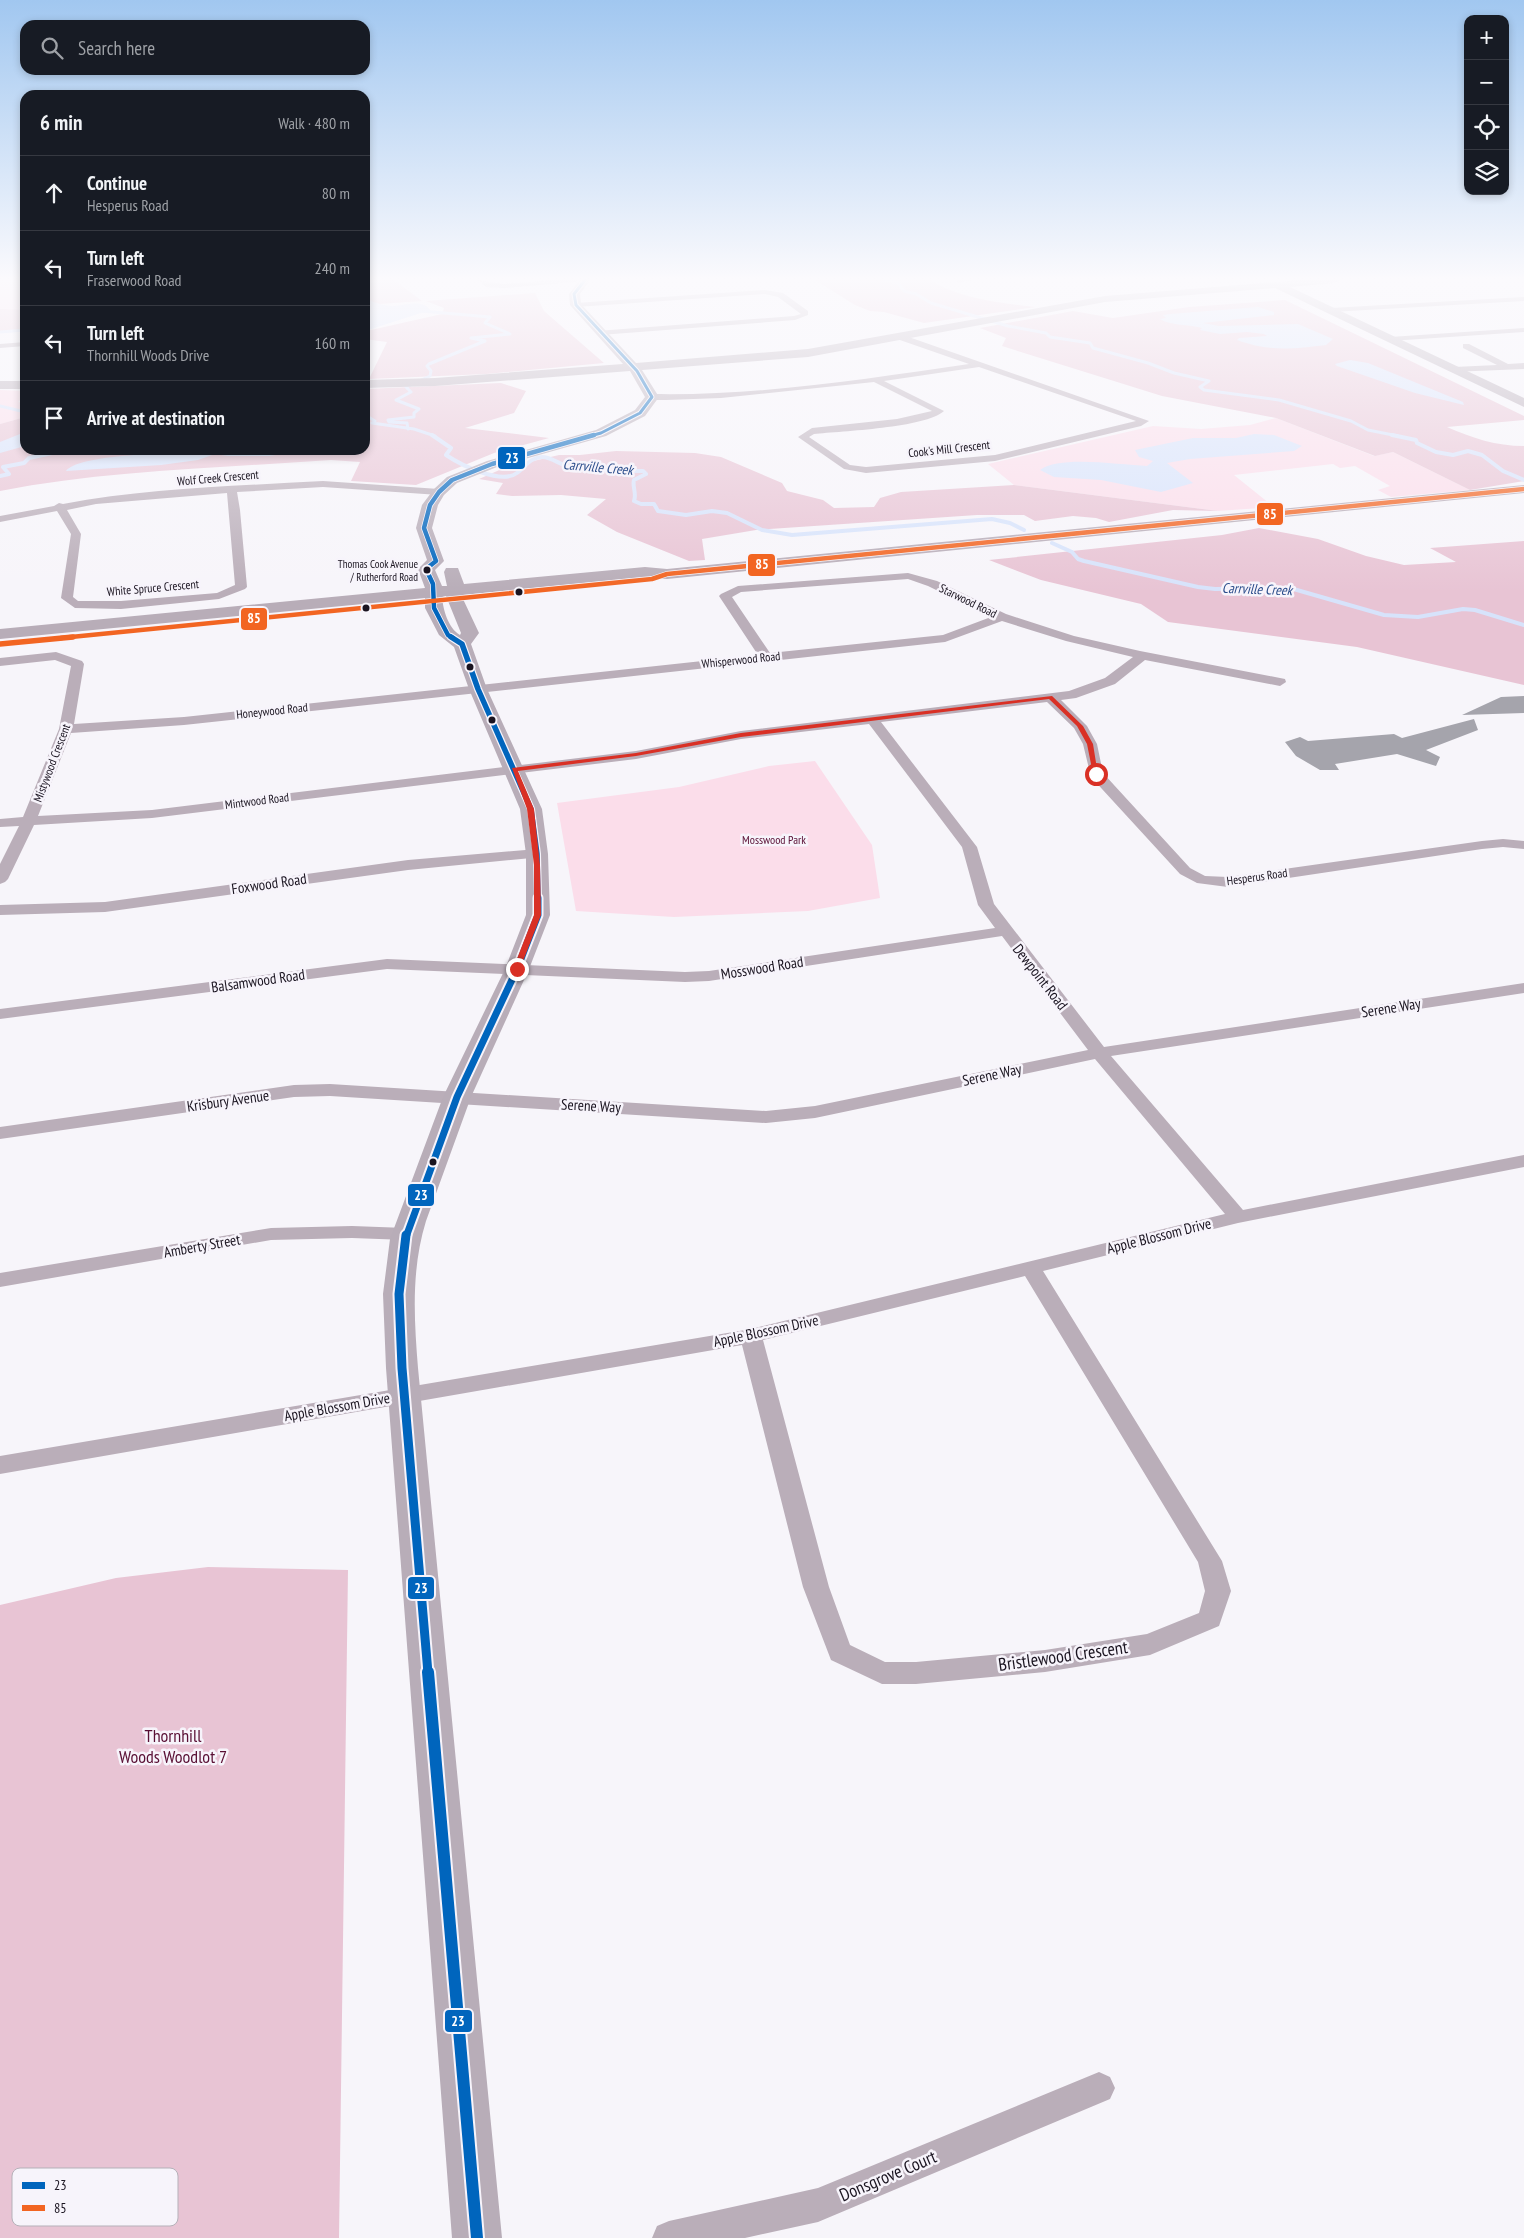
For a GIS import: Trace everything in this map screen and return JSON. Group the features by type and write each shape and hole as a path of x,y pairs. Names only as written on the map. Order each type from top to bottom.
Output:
{"street":[{"path":"644,384 652,397"},
{"path":"652,397 712,396 831,384"},
{"name":"Cook's Mill Crescent","path":"886,384 939,411 933,415 812,431 803,437 847,467 866,470 995,458 1144,421 1038,384"},
{"path":"1485,384 1524,403"},
{"path":"0,385 20,385"},
{"path":"462,644 470,633 454,594 456,582 449,566 436,561 424,528 430,505 440,492 452,480 492,464 601,433 640,413 652,397"},
{"name":"Wolf Creek Crescent","path":"0,519 59,506 96,501 231,489 323,484 440,492"},
{"name":"White Spruce Crescent","path":"59,506 76,534 67,598 75,604 121,605 209,597 233,592 241,587 235,510 231,489"},
{"path":"0,644 434,596 652,578 667,574 1524,489"},
{"path":"436,561 426,569 433,584 434,608 448,635 462,644 478,689 531,809 537,854 538,915 517,969 457,1098 406,1234 397,1288 477,2238"},
{"name":"Starwood Road","path":"766,657 726,596 738,589 908,576 926,580 966,602 1001,617 1116,651 1280,682"},
{"path":"0,634 434,596"},
{"name":"Whisperwood Road","path":"478,689 945,638 1001,617"},
{"name":"Mistywood Crescent","path":"0,662 56,656 78,664 66,729 29,821"},
{"name":"Mintwood Road","path":"0,823 152,814 514,770 636,754 741,735 1071,695 1110,681 1142,656"},
{"name":"Honeywood Road","path":"66,729 184,721 478,689"},
{"name":"Hesperus Road","path":"1050,697 1080,726 1090,744 1096,774 1185,870 1202,880 1228,882 1482,845 1504,843 1524,845"},
{"name":"Dewpoint Road","path":"872,719 969,848 986,905 1005,931 1099,1053 1238,1217"},
{"path":"0,879 29,821"},
{"name":"Foxwood Road","path":"0,910 105,907 408,865 537,854"},
{"name":"Mosswood Road","path":"517,969 685,977 709,976 1005,931"},
{"name":"Balsamwood Road","path":"0,1014 34,1012 387,964 517,969"},
{"name":"Serene Way","path":"457,1098 766,1117 814,1112 1099,1053 1524,988"},
{"name":"Krisbury Avenue","path":"0,1133 294,1091 387,1092 457,1098"},
{"name":"Apple Blossom Drive","path":"0,1465 751,1336 1238,1217 1524,1162"},
{"name":"Amberty Street","path":"0,1280 271,1234 352,1232 406,1234"},
{"name":"Bristlewood Crescent","path":"751,1336 816,1588 840,1652 882,1673 916,1673 1045,1661 1150,1644 1210,1619 1218,1591 1210,1560 1031,1268"},
{"name":"Donsgrove Court","path":"669,2238 818,2205 1099,2088"}],"green space":[{"path":"506,384 526,391 514,413 465,428 549,438 494,453 416,485 351,481 360,462 331,460 123,474 82,478 0,491 0,424 20,418 20,455 370,455 370,389"},
{"path":"1125,384 1459,384 1524,416 1524,420 1447,427 1484,441 1524,446 1524,481 1470,490 1393,452 1375,456 1276,418 1162,396"},
{"path":"0,390 20,391 20,400 18,402 20,402 20,418 0,424"},
{"path":"1276,418 1374,456 1393,452 1470,490 1391,497 1378,490 1390,486 1355,466 1340,468 1333,464 1234,475 1274,507 1218,511 1014,485 988,464 1153,426 1201,429 1250,425"},
{"path":"616,451 695,453 721,457 782,483 787,491 823,500 834,508 874,507 880,498 901,492 1014,485 1218,511 1173,510 1109,522 1096,518 1073,516 1035,521 1024,515 977,515 756,530 702,539 705,560 689,561 617,532 587,515 606,499 561,495 512,496 496,494 503,483 479,479 504,468 559,455"},
{"path":"1259,528 1318,539 1366,556 1404,565 1456,562 1430,548 1524,541 1524,685 1357,647 1168,622 1141,604 1041,580 989,560 1222,535"},
{"name":"Mosswood Park","path":"815,761 872,845 880,898 808,911 674,917 576,911 557,803 679,787 769,766"},
{"name":"Thornhill Woods Woodlot 7","path":"208,1567 348,1570 339,2238 0,2238 0,1605 116,1578"}],"water":[{"path":"1390,384 1420,384 1463,402 1464,405 1415,393"},
{"path":"20,434 20,447 0,453 0,442"},
{"path":"1254,434 1274,435 1302,446 1294,451 1190,459 1167,463 1193,483 1161,492 1101,480 1054,477 1040,470 1049,465 1076,462 1147,466 1153,461 1139,457 1135,450 1193,438 1236,438"},
{"path":"138,455 212,455 198,460 161,465 66,471 73,466 102,458"},
{"path":"222,455 276,455 269,456"}],"building":[{"path":"1524,696 1524,713 1462,715 1501,697"},
{"path":"1474,719 1478,730 1426,750 1440,757 1436,766 1397,754 1335,764 1339,770 1320,770 1296,756 1285,742 1300,737 1308,741 1394,734 1402,738"}],"waterway":[{"name":"Carrville Creek","path":"408,428 407,423 389,422 388,420 414,417 414,413 419,409 396,400 411,392 406,387 412,384"},
{"path":"1204,384 1200,387 1204,390 1279,400 1351,421 1368,430 1398,436"},
{"path":"0,406 20,411"},
{"path":"370,418 375,421 372,423 408,428"},
{"name":"Carrville Creek","path":"408,428 432,435"},
{"name":"Carrville Creek","path":"432,435 451,448 446,455 461,464 491,475 510,476 538,457 549,458 566,466 579,468 643,471 646,474 634,480 634,501 641,504 654,504 658,511 686,515 712,511 727,513 762,530 792,535 992,519 1010,523 1024,530"},
{"path":"1392,435 1416,440 1417,443 1436,452 1453,455 1468,451 1482,455 1503,471 1524,480"},
{"path":"0,476 9,474 3,467 24,463 29,458 43,455"},
{"name":"Carrville Creek","path":"1052,543 1072,552 1078,559 1084,561 1198,587 1215,589 1290,588 1384,615 1418,617 1463,609 1475,610 1524,625"}],"transit line":[{"name":"23","path":"436,561 424,528 430,505 439,492 452,480 492,464 601,433 640,413 652,397 645,384"},
{"name":"85","path":"0,644 652,579 667,574 1524,489"},
{"name":"23","path":"436,561 426,569 433,584 434,608 448,635 462,644 478,689 531,809 537,854 538,915 517,969 457,1097 405,1239 399,1294 402,1368 477,2238"}],"place":[{"name":"Thomas Cook Avenue / Rutherford Road","path":"427,570"}],"route":[{"path":"517,969 538,915 537,854 531,809 514,770 636,754 741,735 1050,697 1080,726 1090,744 1096,774"}]}
